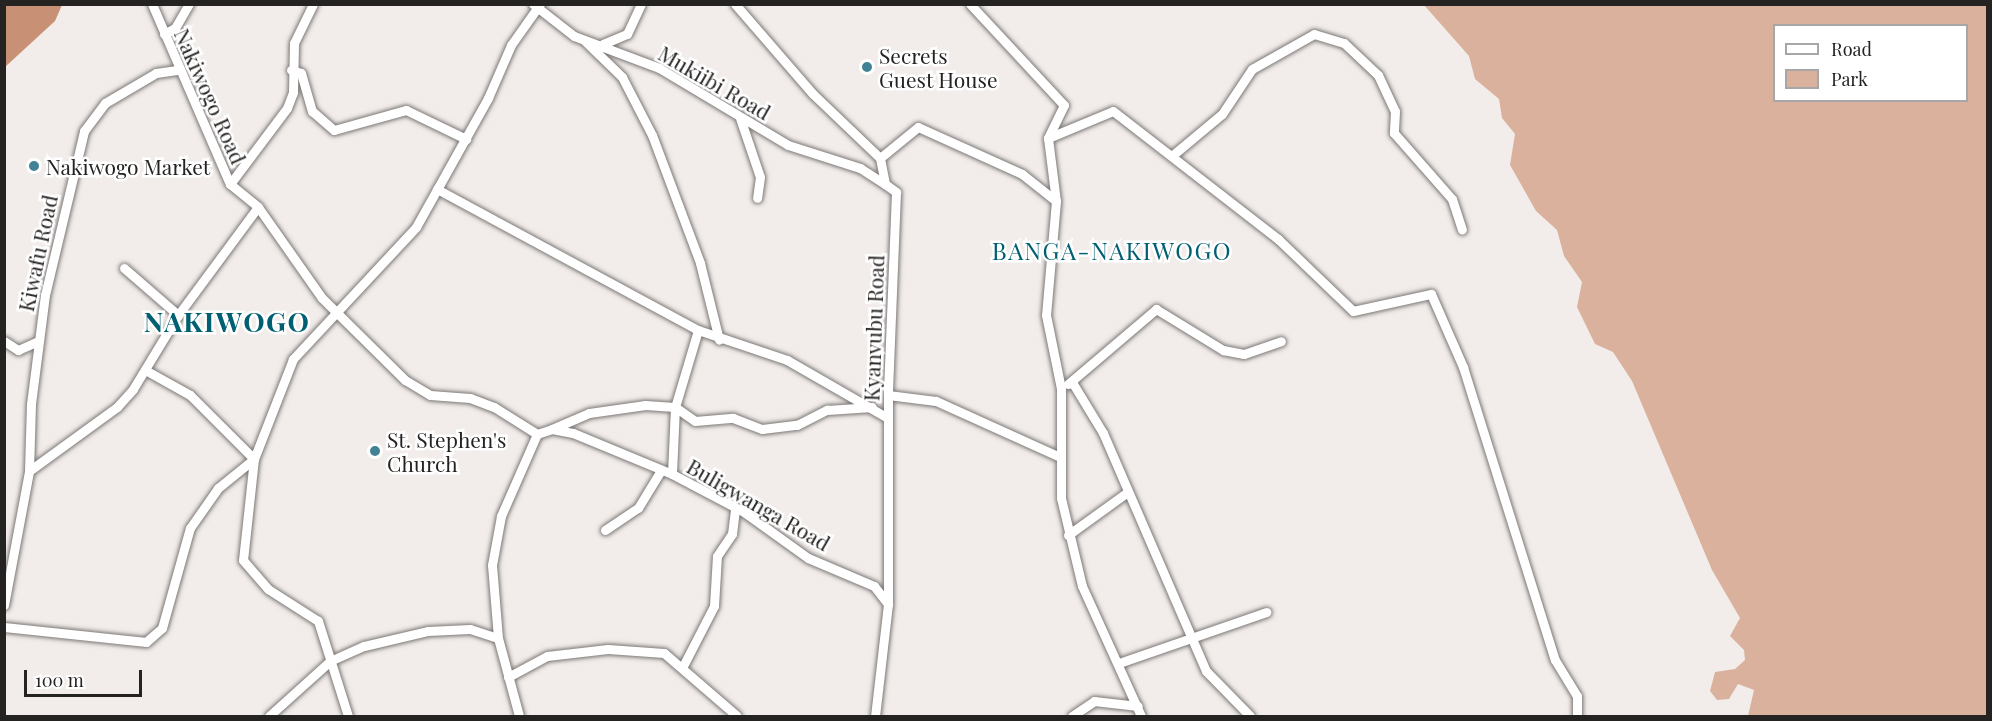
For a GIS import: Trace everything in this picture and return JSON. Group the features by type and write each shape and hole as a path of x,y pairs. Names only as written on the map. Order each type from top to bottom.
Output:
{"street":[{"name":"Nakiwogo Road","path":"152,4 177,70 230,184 258,207 338,314 405,380 430,395 470,398 494,407 537,434"},
{"path":"164,34 175,28 189,4"},
{"path":"230,184 287,108 293,92 291,70 294,43 313,4"},
{"path":"603,44 627,34 641,4"},
{"path":"735,4 813,94 880,159 918,127 1022,174 1056,201"},
{"path":"970,4 1059,95 1064,105 1048,138 1056,201 1046,315 1061,389 1058,456 1068,535 1082,586 1119,663 1141,717"},
{"path":"348,717 318,621 268,589 243,560 254,459 293,359 338,314 416,227 466,139 511,45 537,6"},
{"name":"Mukiibi Road","path":"537,6 583,39 603,44 659,68 740,118 885,184"},
{"path":"1174,154 1222,114 1252,69 1314,34 1344,43 1378,75 1395,111 1394,133 1452,200 1462,230"},
{"path":"583,39 622,77 652,135 700,263 719,340"},
{"name":"Kiwafu Road","path":"4,604 29,471 38,341 55,240 90,118 156,73 177,70"},
{"path":"291,70 301,73 312,111 334,130 406,110 466,139"},
{"path":"1048,138 1113,111 1174,154 1278,239 1353,311 1431,294 1463,367 1554,660 1577,696 1577,717"},
{"path":"740,118 760,177 757,198"},
{"name":"Kyanvubu Road","path":"875,717 888,604 888,395 898,208 896,192 885,184 880,159"},
{"path":"437,189 698,330 719,340 787,360 888,418"},
{"path":"29,471 117,407 147,371 178,315 258,207"},
{"path":"124,268 178,315"},
{"path":"1061,389 1156,309 1223,350 1244,354 1281,341"},
{"path":"672,474 675,407 698,330"},
{"path":"4,341 18,350 38,341"},
{"path":"147,371 190,395 254,459"},
{"path":"1072,382 1103,433 1126,493 1206,671 1250,717"},
{"path":"888,395 936,401 1058,456"},
{"path":"519,717 498,638 492,565 496,529 537,434 589,413 645,405 675,407 702,423 733,418 762,429 797,425 827,410 872,407"},
{"name":"Buligwanga Road","path":"552,429 660,472 672,474 735,510 808,558 874,586 888,604"},
{"path":"4,627 146,642 155,638 190,528 218,488 254,459"},
{"path":"605,530 638,508 660,472"},
{"path":"1068,535 1126,493"},
{"path":"682,668 714,606 717,556 732,534 735,510"},
{"path":"1119,663 1189,635 1266,612"},
{"path":"269,717 330,661 428,631 470,629 498,638"},
{"path":"508,677 547,656 608,649 664,653 682,668 722,712 737,717"},
{"path":"1072,717 1094,701 1137,706"}],"green space":[{"path":"1424,5 1987,5 1987,716 1748,716 1754,690 1738,684 1729,699 1717,700 1710,691 1715,672 1735,669 1745,660 1744,650 1730,636 1740,618 1712,570 1632,381 1613,352 1595,344 1577,307 1582,282 1564,256 1557,230 1536,211 1510,165 1515,134 1502,118 1499,99 1475,79 1469,56"}],"shaded area":[{"path":"5,4 62,5 55,21 5,67"}],"place":[{"name":"Secrets Guest House","path":"867,67"},
{"name":"Nakiwogo Market","path":"34,166"},
{"name":"St. Stephen's Church","path":"375,451"}],"district":[{"name":"BANGA-NAKIWOGO","path":"1112,251"},
{"name":"NAKIWOGO","path":"227,322"}]}
